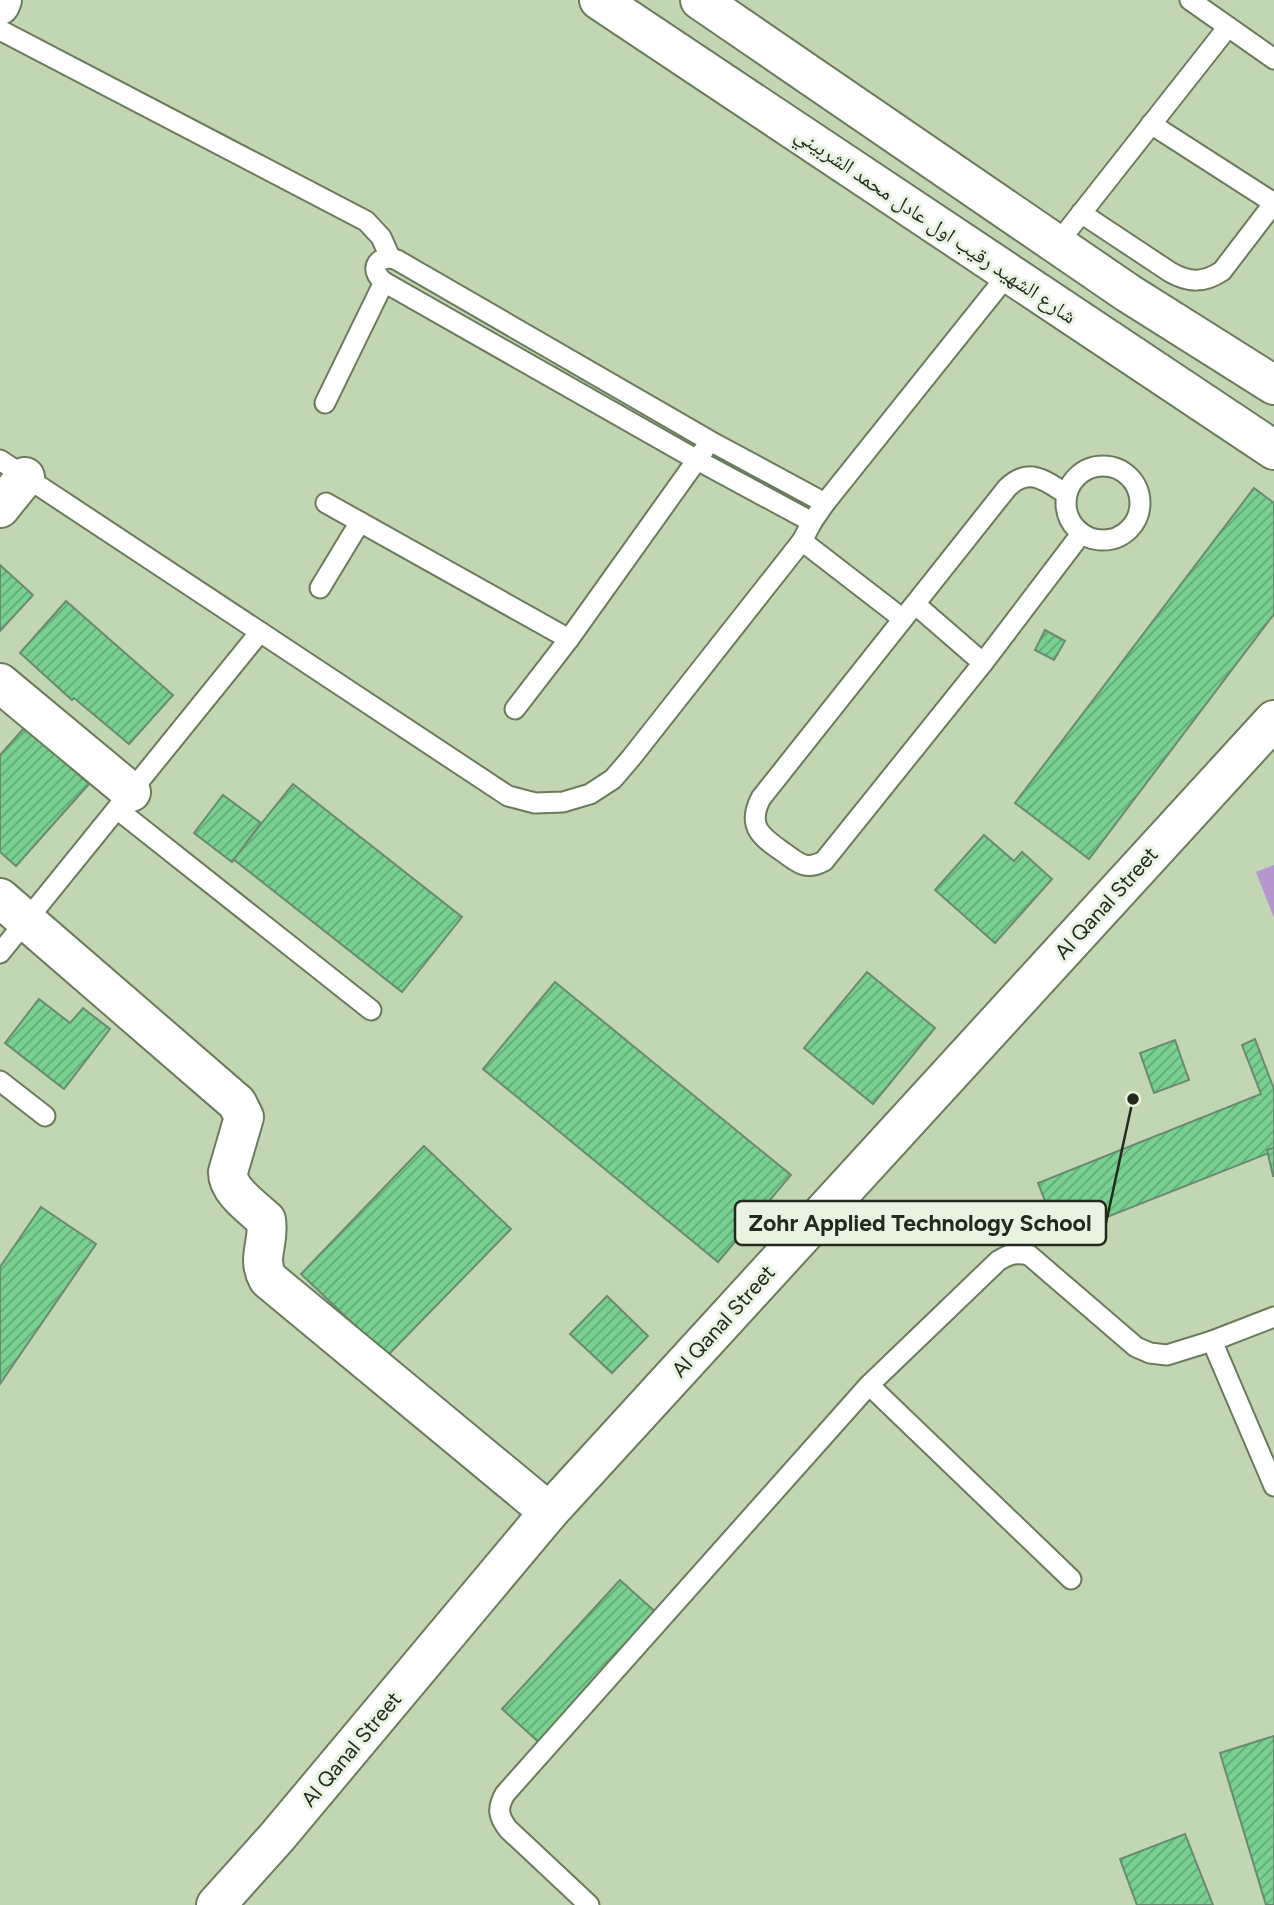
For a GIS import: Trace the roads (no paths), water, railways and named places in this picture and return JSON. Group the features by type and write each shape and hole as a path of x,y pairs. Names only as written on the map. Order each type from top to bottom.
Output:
{"street":[{"path":"0,5 2,0"},
{"name":"شارع الشهيد رقيب اول عادل محمد الشربيني","path":"599,0 1274,450"},
{"path":"700,0 1128,293 1274,385"},
{"path":"0,508 12,468"},
{"path":"0,683 124,800"},
{"name":"Al Qanal Street","path":"216,1905 277,1837 549,1512 1274,720"},
{"path":"13,909 237,1103 244,1118 227,1180 266,1220 267,1232 262,1258 263,1270 268,1279 549,1512"}],"lane":[{"path":"1190,0 1274,59"},
{"path":"1057,244 1228,27"},
{"path":"0,30 366,221 381,237 390,257 710,441 825,503"},
{"path":"1082,213 1180,278 1202,280 1222,271 1274,203 1152,124"},
{"path":"390,257 383,258 376,267 379,279 697,460 812,522"},
{"path":"12,468 508,796 535,803 563,802 590,794 613,779 802,541 825,503 1009,273"},
{"path":"325,403 384,282"},
{"path":"515,709 569,639 710,441"},
{"path":"1097,466 1112,466 1125,472 1136,483 1141,497 1140,511 1134,525 1123,535 1110,540 1095,540 1082,534 1071,523 1066,509 1066,494 1073,481 1084,471 1097,466"},
{"path":"1066,494 1037,477 1025,476 1015,480 761,798 756,807 756,827 761,836 798,863 807,866 824,861 983,663 1082,534"},
{"path":"326,503 569,639"},
{"path":"320,588 360,522"},
{"path":"802,541 902,619"},
{"path":"915,604 983,663"},
{"path":"0,953 13,909 124,800 260,632"},
{"path":"124,800 371,1010"},
{"path":"0,1081 45,1116"},
{"path":"583,1903 508,1829 499,1810 505,1794 869,1385 998,1261 1018,1252 1039,1261 1136,1347 1150,1353 1167,1355 1274,1317"},
{"path":"1212,1341 1274,1486"},
{"path":"869,1385 1070,1578"}],"place":[{"name":"Zohr Applied Technology School","path":"1133,1099"}]}
